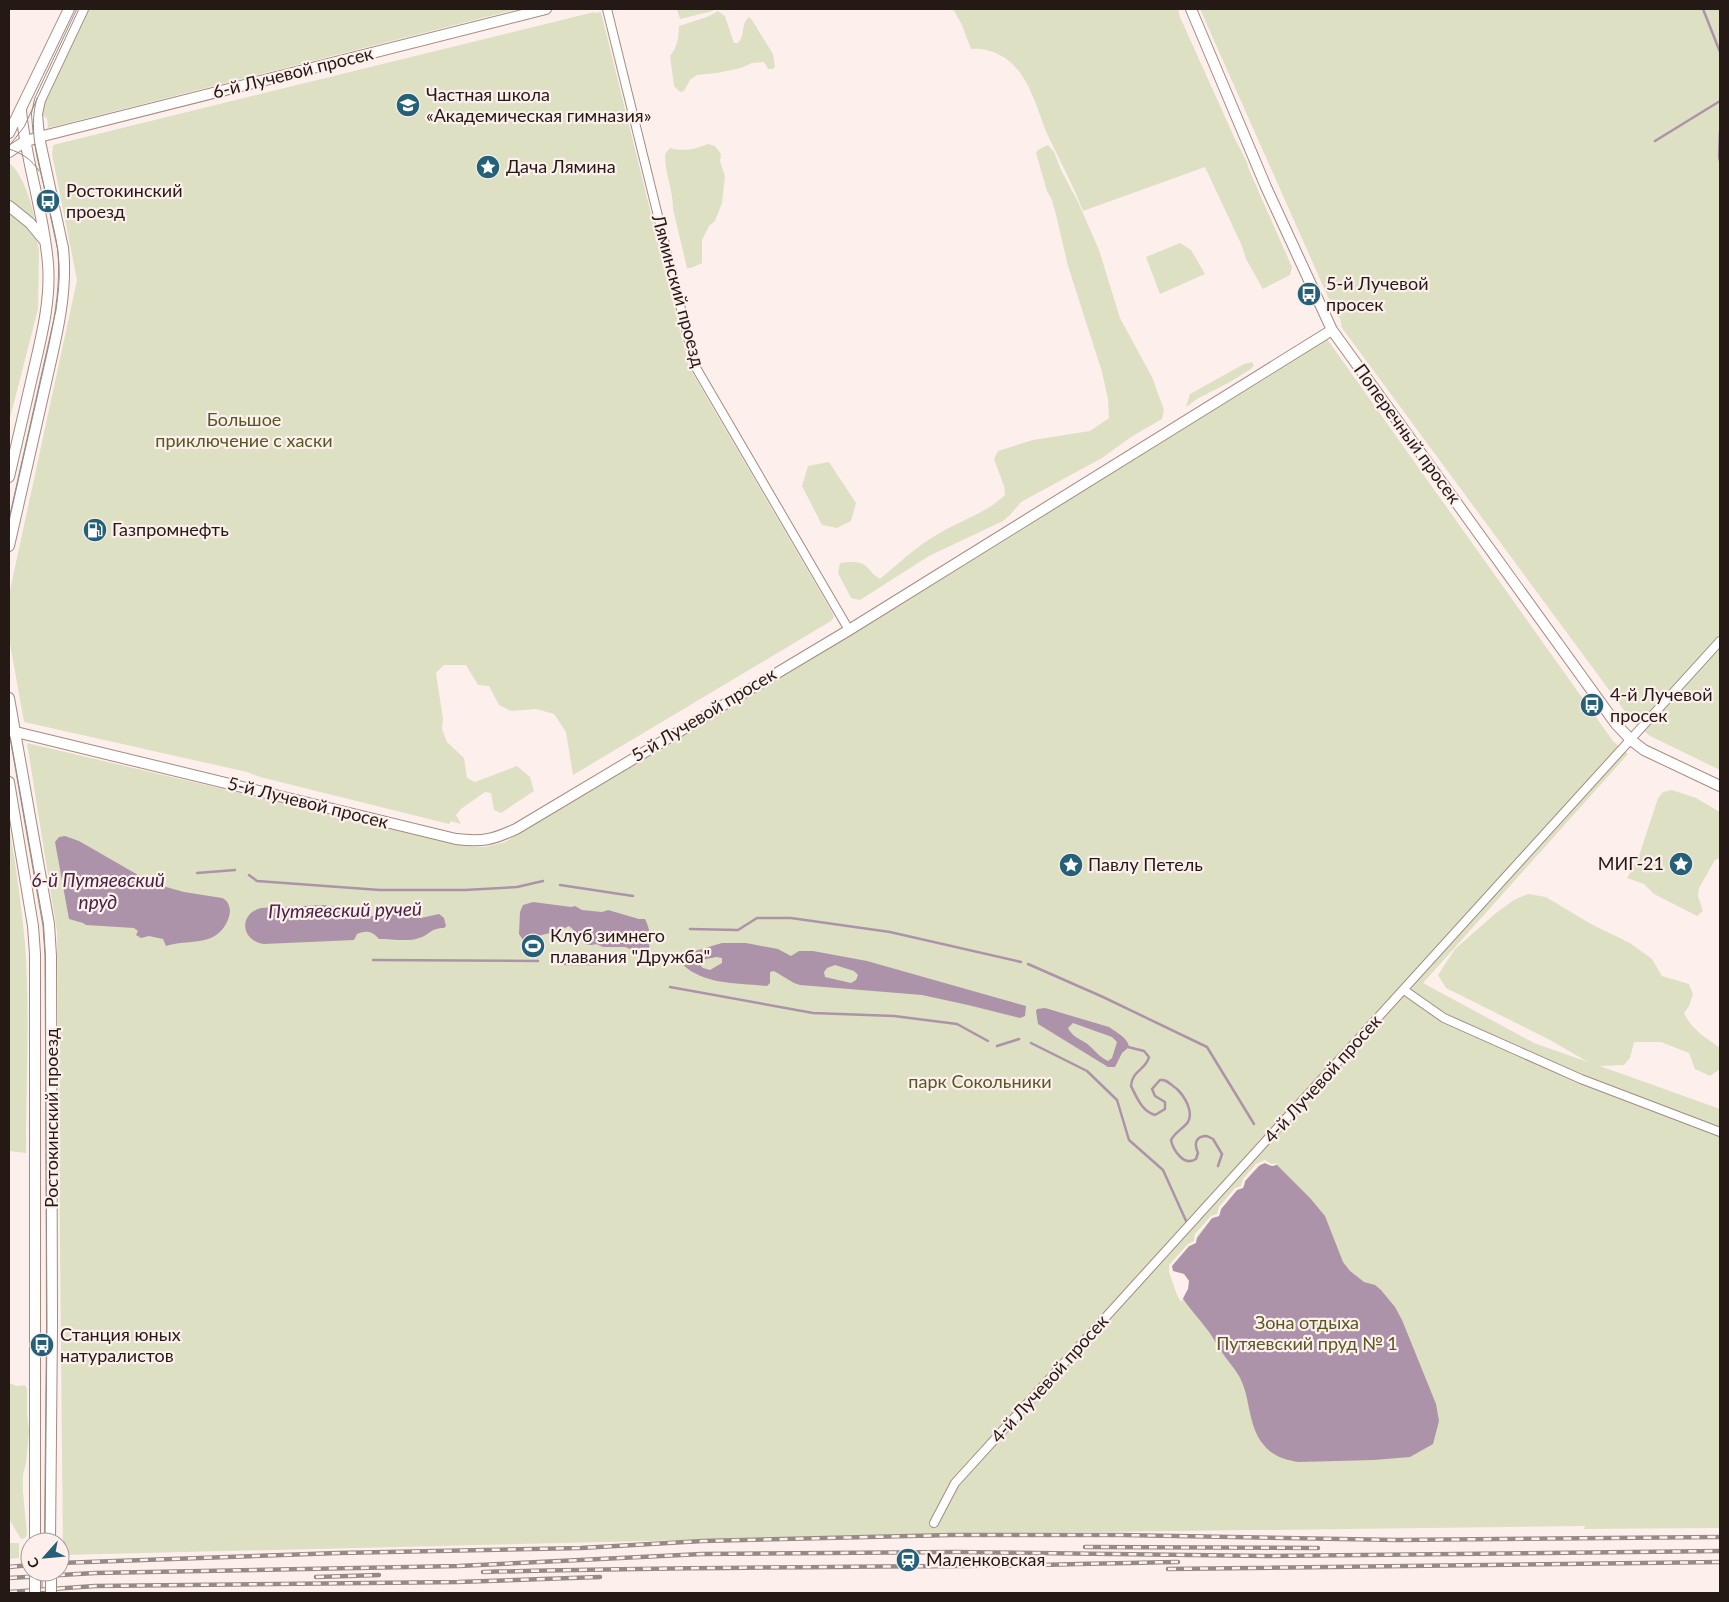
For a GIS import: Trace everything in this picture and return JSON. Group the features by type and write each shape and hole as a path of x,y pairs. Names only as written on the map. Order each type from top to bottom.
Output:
{"street":[{"path":"9,133 69,9"},
{"path":"9,546 52,357 64,287 63,248 39,137 37,114 40,100 83,9"},
{"name":"6-й Лучевой просек","path":"24,142 546,9"},
{"name":"Ляминский проезд","path":"607,9 696,366 849,630"},
{"name":"Поперечный просек","path":"1191,9 1266,187 1332,330 1610,716 1631,740 1644,750 1720,786"},
{"path":"9,478 46,309 48,283 45,241 24,142 21,111"},
{"path":"9,143 24,142"},
{"path":"9,152 24,142"},
{"path":"9,206 30,224 45,241"},
{"name":"5-й Лучевой просек","path":"12,733 97,751 456,839 477,842 498,837 516,829 849,630 1332,330"},
{"name":"4-й Лучевой просек","path":"934,1523 956,1483 1720,641"},
{"name":"Ростокинский проезд","path":"9,698 12,733 49,924 51,956 52,1374 50,1532"},
{"name":"Ростокинский проезд","path":"9,782 33,926 35,954 35,1532"},
{"path":"1404,990 1444,1018 1638,1102 1720,1132"},
{"path":"36,1250 52,1249"},
{"path":"36,1374 52,1374"}],"green space":[{"path":"89,9 518,9 48,128 47,118 43,116 44,100"},
{"path":"677,9 713,9 713,11 680,19"},
{"path":"953,9 1178,9 1292,267 1290,275 1263,289 1246,259 1242,246 1205,167 1083,211 1045,130 1024,78 1016,67 1006,59 987,50 971,49 962,25"},
{"path":"1200,9 1720,9 1720,770 1650,736 1632,721 1342,328 1340,318 1336,315"},
{"path":"718,11 725,16 734,43 738,43 742,37 746,20 749,17 773,54 775,66 773,69 768,69 764,62 752,63 741,68 697,75 690,80 684,91 680,92 674,86 670,56 677,42 679,26 707,17"},
{"name":"Большое приключение с хаски","path":"594,12 601,12 689,367 832,612 834,617 831,621 573,775 566,732 554,714 536,709 511,711 499,705 489,686 478,685 466,665 444,665 436,673 443,719 442,729 447,742 464,758 467,778 475,782 517,766 530,777 534,791 501,813 494,810 491,793 485,792 461,809 456,815 461,824 451,821 449,824 260,777 247,772 24,722 9,638 9,595 77,280 52,154 53,145"},
{"path":"708,144 715,146 721,154 720,161 725,176 722,203 715,221 709,226 702,240 702,263 687,268 673,209 665,154 670,148 690,149"},
{"path":"1048,145 1054,152 1099,250 1120,318 1152,377 1164,410 1162,419 1131,437 1102,458 1021,502 1003,521 929,556 860,600 851,598 838,573 840,563 855,562 865,565 880,579 930,539 981,512 1005,495 1004,486 994,459 998,451 1033,440 1090,431 1109,418 1108,399 1102,372 1068,266 1052,200 1047,191 1036,153"},
{"path":"9,163 19,174 23,182 30,199 35,222 9,199"},
{"path":"9,212 36,236 39,250 38,309 9,422"},
{"path":"1180,243 1191,250 1205,274 1160,294 1146,257"},
{"name":"парк Сокольники","path":"1327,339 1613,741 1628,754 1423,983 1534,1043 1588,1062 1550,1040 1446,988 1438,975 1455,949 1496,913 1514,900 1528,894 1546,897 1591,924 1630,943 1652,959 1662,976 1689,984 1693,994 1689,1006 1684,1013 1687,1019 1704,1037 1719,1047 1720,1069 1710,1076 1695,1069 1689,1053 1661,1042 1634,1042 1630,1058 1624,1065 1600,1066 1720,1109 1720,1528 1584,1529 1585,1526 937,1534 70,1555 70,1532 63,1532 57,932 27,743 466,846 485,847 505,842"},
{"path":"1252,362 1254,365 1251,369 1186,407 1190,394 1244,364"},
{"path":"829,462 856,503 851,521 837,528 822,525 802,486 808,466"},
{"path":"1672,790 1696,798 1720,812 1720,858 1715,860 1699,888 1698,896 1703,911 1697,916 1654,894 1644,884 1627,878 1639,856 1658,798 1663,792"},
{"path":"9,826 25,943 28,1021 26,1153 9,1151"},
{"path":"9,1383 17,1386 25,1385 27,1389 29,1431 23,1475 27,1532 20,1532 20,1537 9,1519"},
{"path":"9,1543 19,1543 19,1558 9,1559"}],"water":[{"name":"6-й Путяевский пруд","path":"65,836 79,841 152,883 184,892 224,899 228,902 230,910 226,924 221,931 207,939 166,946 163,939 149,936 141,938 136,935 138,931 134,928 86,925 69,919 55,842 59,837"},
{"path":"533,902 575,906 582,910 602,912 608,910 645,919 650,933 649,948 641,953 625,947 603,947 596,944 587,944 569,926 523,940 519,934 520,912 523,905"},
{"path":"323,905 355,909 369,916 383,916 395,910 409,912 421,918 439,914 444,918 446,926 433,930 419,938 405,940 379,939 372,933 364,932 357,934 354,940 264,944 256,942 251,938 245,927 249,916 261,908"},
{"path":"722,943 746,943 778,949 791,956 799,951 813,951 867,961 1026,1006 1025,1016 1020,1018 922,995 800,985 774,971 770,972 770,983 767,986 722,982 700,976 691,971 682,964 682,957 685,954","holes":["716,957 722,958 722,963 710,970 703,968 699,964 702,960","835,965 854,971 858,975 856,980 851,983 825,977 824,972 827,968"]},
{"path":"1045,1008 1109,1027 1124,1038 1129,1047 1122,1053 1115,1067 1108,1067 1038,1024 1037,1009","holes":["1073,1023 1112,1037 1117,1042 1112,1058 1108,1061 1073,1035 1068,1028"]},
{"path":"1262,1163 1271,1166 1277,1165 1310,1198 1325,1216 1343,1262 1350,1271 1364,1282 1375,1285 1381,1290 1395,1307 1402,1320 1436,1404 1439,1421 1433,1444 1410,1457 1299,1462 1284,1459 1270,1452 1254,1428 1246,1393 1235,1369 1179,1293 1171,1266 1192,1245 1212,1218 1219,1216 1221,1209 1237,1190 1244,1186 1245,1181"}],"pier":[{"path":"1265,1160 1271,1164 1278,1163 1273,1166 1265,1163 1258,1166 1245,1181 1243,1188 1237,1190 1221,1209 1219,1216 1212,1218 1197,1236 1196,1243 1189,1246 1172,1266 1173,1271 1184,1274 1189,1281 1188,1289 1181,1302 1169,1272 1169,1265 1188,1244 1194,1241 1195,1234 1211,1216 1217,1214 1219,1207 1235,1188 1241,1186 1243,1179 1256,1164"}],"waterway":[{"path":"1703,9 1720,52"},
{"path":"1655,141 1720,101"},
{"path":"1720,132 1720,161"},
{"path":"197,873 235,870"},
{"path":"249,875 257,881 380,890 465,890 517,887 543,881"},
{"path":"560,885 633,896"},
{"path":"690,929 738,930 757,918 791,918 890,932 1021,962"},
{"path":"373,960 538,961"},
{"path":"565,964 601,964"},
{"path":"1028,964 1103,997 1207,1047 1254,1124"},
{"path":"670,987 813,1013 894,1016 957,1024 988,1041"},
{"path":"997,1046 1019,1039"},
{"path":"1031,1043 1087,1071 1117,1100 1129,1140 1163,1170 1187,1223"},
{"name":"Путяевский ручей","path":"1128,1047 1144,1051 1149,1057 1145,1065 1136,1073 1131,1086 1140,1104 1155,1115 1165,1109 1165,1102 1155,1096 1152,1089 1160,1080 1167,1081 1177,1089 1187,1104 1190,1118 1171,1140 1177,1153 1187,1161 1196,1159 1198,1153 1196,1141 1200,1137 1207,1136 1213,1139 1222,1154 1218,1166"}],"tram line":[{"path":"9,146 24,127 79,9"},
{"path":"9,519 56,310 59,282 56,240 34,136 34,111 37,98"},
{"path":"9,149 26,157 39,171"},
{"path":"9,732 43,926 45,955 47,1326 45,1532"},
{"path":"42,1582 42,1593"}],"railway":[{"path":"70,1563 338,1553 581,1548 703,1541 952,1535 1121,1535 1397,1540 1720,1537"},
{"path":"1085,1547 1318,1548"},
{"path":"9,1578 95,1573 459,1566 702,1554 955,1552 1267,1556 1720,1551"},
{"path":"483,1572 1012,1566 1178,1562"},
{"path":"1168,1569 1720,1562"},
{"path":"9,1567 20,1566"},
{"path":"316,1577 379,1575"},
{"path":"9,1592 95,1586 458,1582 600,1577"}],"place":[{"name":"Частная школа «Академическая гимназия»","path":"408,105"},
{"name":"Дача Лямина","path":"488,167"},
{"name":"Ростокинский проезд","path":"48,201"},
{"name":"5-й Лучевой просек","path":"1309,294"},
{"name":"Газпромнефть","path":"95,530"},
{"name":"4-й Лучевой просек","path":"1592,705"},
{"name":"МИГ-21","path":"1681,864"},
{"name":"Павлу Петель","path":"1071,865"},
{"name":"Клуб зимнего плавания \"Дружба\"","path":"533,946"},
{"name":"Станция юных натуралистов","path":"42,1345"},
{"name":"Маленковская","path":"908,1560"}],"park label":[{"name":"Зона отдыха Путяевский пруд № 1","path":"1307,1334"}]}
